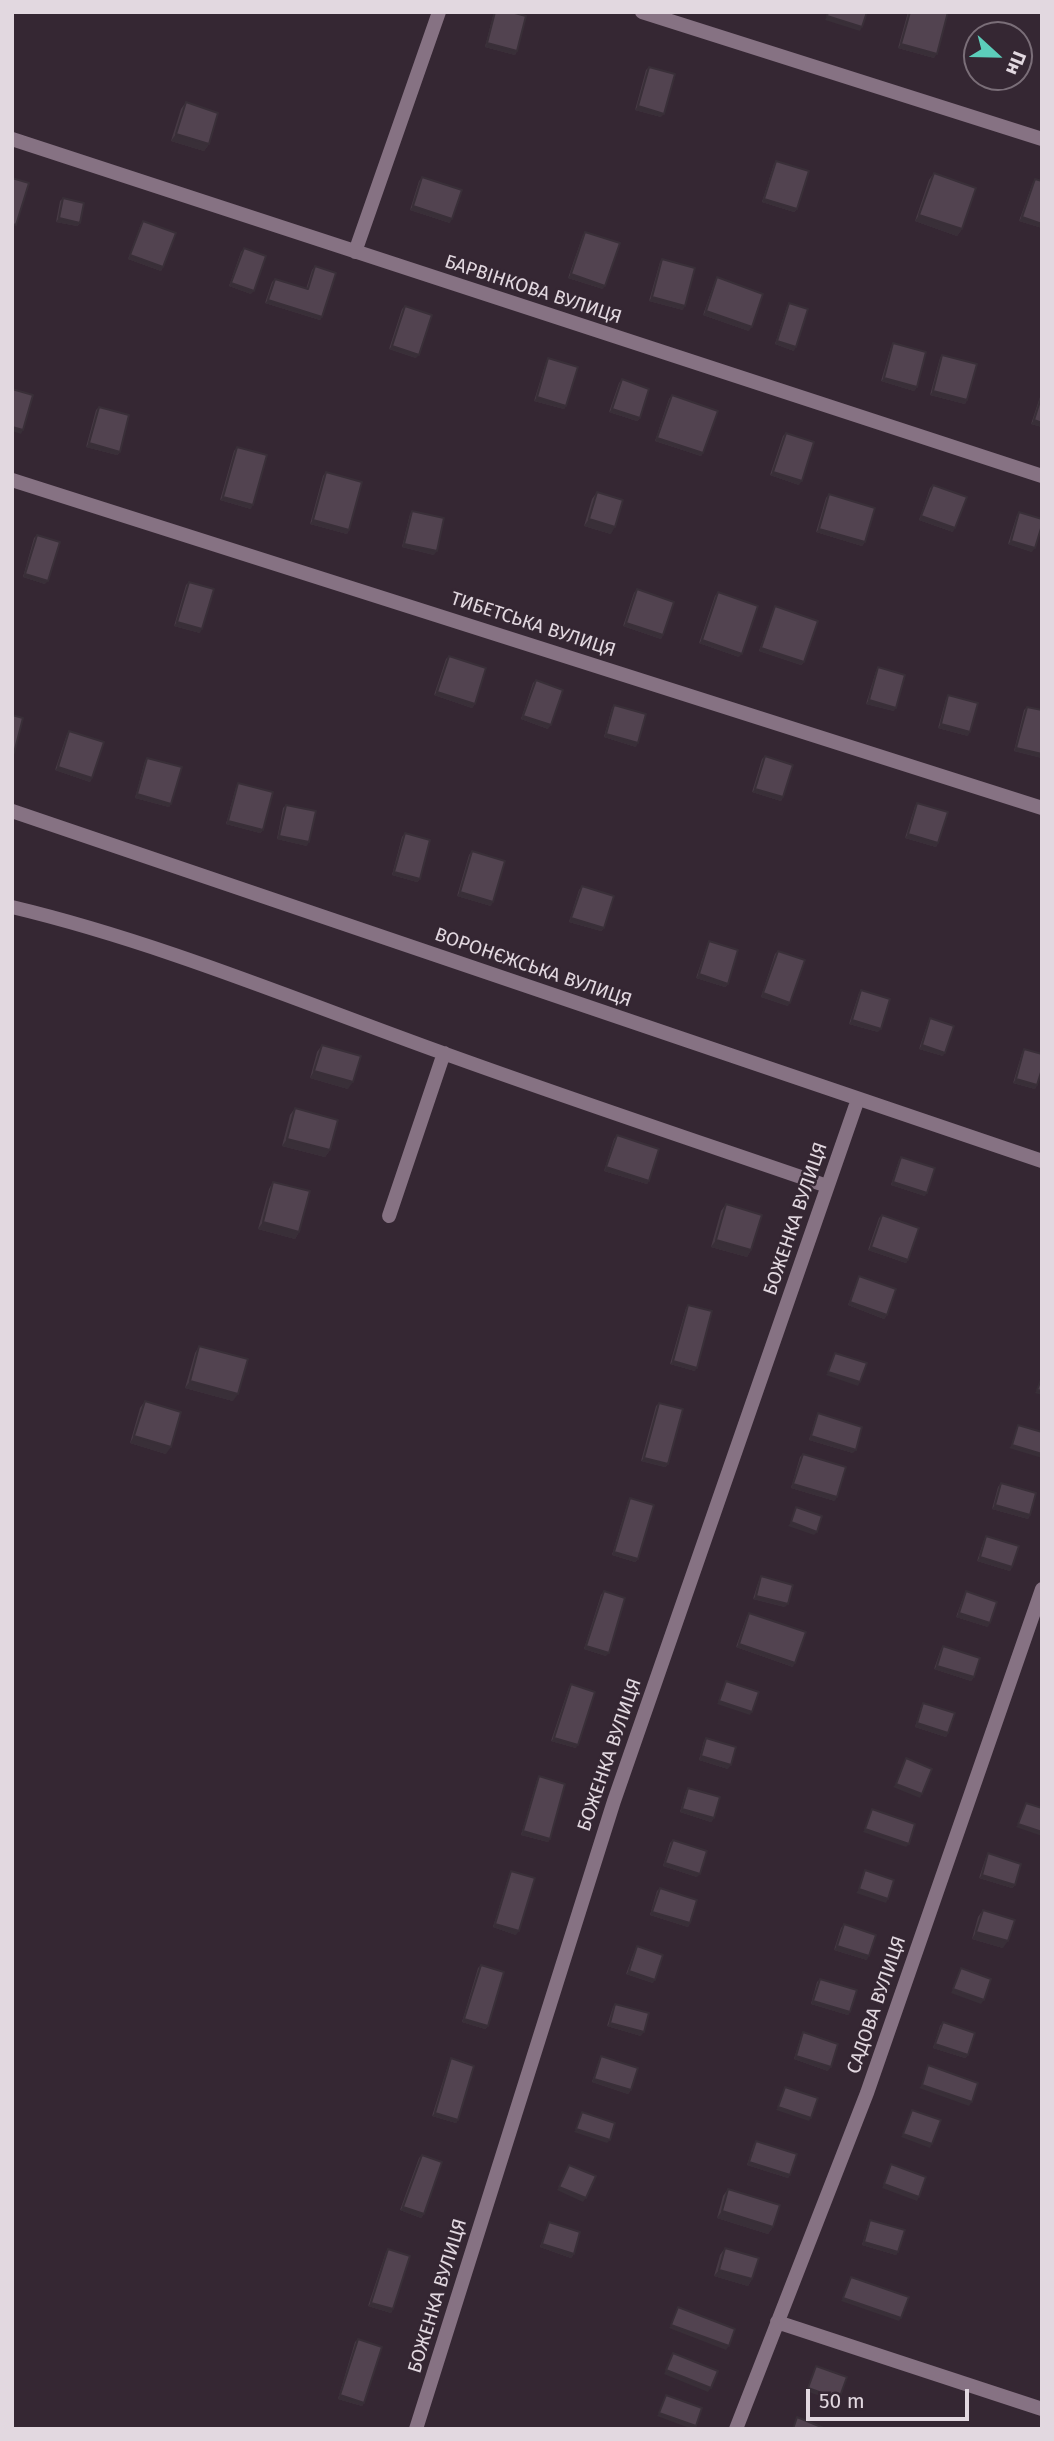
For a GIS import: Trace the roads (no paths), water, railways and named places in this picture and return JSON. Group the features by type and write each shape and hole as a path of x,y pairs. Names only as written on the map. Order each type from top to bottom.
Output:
{"street":[{"path":"355,252 439,12"},
{"path":"642,12 1042,139"},
{"name":"БАРВІНКОВА ВУЛИЦЯ","path":"12,139 1042,476"},
{"name":"ТИБЕТСЬКА ВУЛИЦЯ","path":"12,480 1042,808"},
{"name":"ВОРОНЄЖСЬКА ВУЛИЦЯ","path":"12,811 1042,1161"},
{"path":"12,907 71,921 827,1186"},
{"path":"389,1216 444,1053"},
{"name":"БОЖЕНКА ВУЛИЦЯ","path":"416,2429 614,1801 858,1099"},
{"name":"САДОВА ВУЛИЦЯ","path":"736,2429 867,2093 1042,1590"},
{"path":"777,2322 1042,2409"}]}
